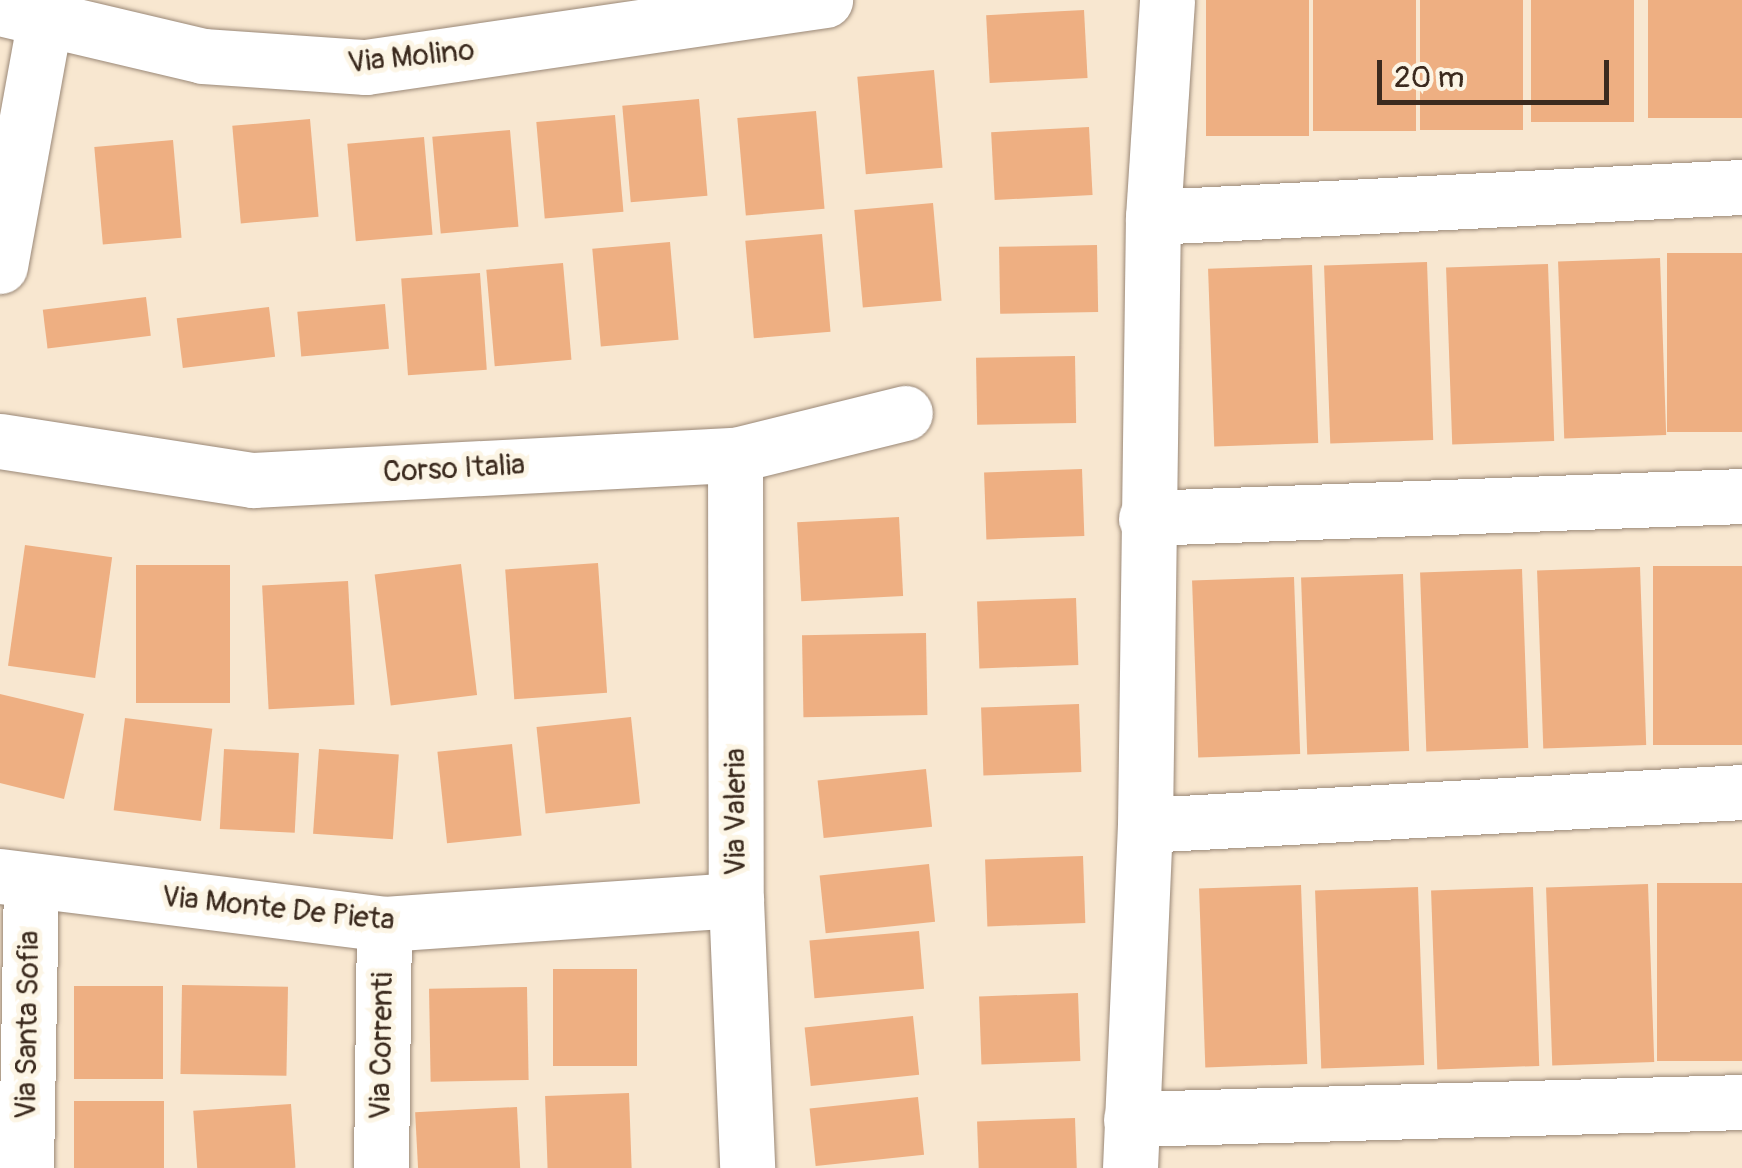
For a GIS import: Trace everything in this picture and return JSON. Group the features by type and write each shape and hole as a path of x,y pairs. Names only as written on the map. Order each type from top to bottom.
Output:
{"street":[{"name":"Via Molino","path":"22,16 203,56 366,67 825,0"},
{"path":"1167,0 1153,217 1146,518 1145,825 1131,1144 1742,1102"},
{"path":"0,266 22,16"},
{"path":"1153,217 1742,188"},
{"name":"Corso Italia","path":"0,441 253,480 735,455 905,413"},
{"name":"Via Valeria","path":"735,455 736,900 747,1168"},
{"path":"1146,518 1742,496"},
{"path":"1145,825 1742,792"},
{"name":"Via Monte De Pieta","path":"16,879 384,924 736,900"},
{"name":"Via Santa Sofia","path":"16,879 26,1168"},
{"name":"Via Correnti","path":"381,1168 384,924"}],"building":[{"path":"1206,0 1309,0 1309,136 1206,136"},
{"path":"1313,0 1416,0 1416,131 1313,131"},
{"path":"1420,0 1523,0 1523,130 1420,130"},
{"path":"1531,0 1634,0 1634,122 1531,122"},
{"path":"1648,0 1742,0 1742,118 1648,118"},
{"path":"1084,10 1088,78 990,83 986,15"},
{"path":"934,70 943,168 866,174 857,77"},
{"path":"699,99 707,196 631,202 622,106"},
{"path":"816,111 825,209 746,216 737,118"},
{"path":"615,115 623,212 545,219 536,122"},
{"path":"310,119 319,217 241,223 232,126"},
{"path":"1089,127 1093,195 995,200 991,132"},
{"path":"510,130 518,227 441,233 432,137"},
{"path":"424,137 433,235 356,241 347,144"},
{"path":"173,140 182,238 103,245 94,147"},
{"path":"933,203 942,301 863,308 854,210"},
{"path":"822,234 831,332 754,338 745,241"},
{"path":"670,242 679,340 601,346 592,249"},
{"path":"1097,245 1098,312 1000,314 999,247"},
{"path":"1667,253 1742,253 1742,432 1667,432"},
{"path":"1660,258 1666,435 1564,438 1558,262"},
{"path":"1427,262 1433,440 1330,443 1324,266"},
{"path":"563,263 571,360 495,366 486,270"},
{"path":"1548,264 1554,441 1452,444 1446,268"},
{"path":"1312,265 1318,443 1214,447 1208,269"},
{"path":"480,273 487,370 408,375 401,279"},
{"path":"146,297 151,336 48,348 43,310"},
{"path":"385,304 389,349 301,356 297,312"},
{"path":"269,307 275,357 183,368 177,318"},
{"path":"1075,356 1076,423 977,425 976,358"},
{"path":"1082,469 1084,536 986,539 984,472"},
{"path":"899,517 903,596 801,601 797,522"},
{"path":"25,545 112,557 95,678 8,666"},
{"path":"598,563 607,693 514,699 505,569"},
{"path":"461,564 477,695 391,706 375,575"},
{"path":"136,565 230,565 230,703 136,703"},
{"path":"1653,566 1742,566 1742,745 1653,745"},
{"path":"1640,567 1646,745 1543,748 1537,571"},
{"path":"1522,569 1528,748 1426,751 1420,573"},
{"path":"1403,574 1409,751 1307,754 1301,578"},
{"path":"1294,577 1300,754 1198,757 1192,581"},
{"path":"348,581 354,705 269,709 262,586"},
{"path":"1076,598 1078,665 979,668 977,601"},
{"path":"926,633 927,715 803,717 802,635"},
{"path":"0,694 84,714 64,799 0,783"},
{"path":"1079,704 1081,772 983,775 981,707"},
{"path":"631,717 640,804 546,813 537,727"},
{"path":"125,718 212,729 201,821 114,810"},
{"path":"512,744 522,835 447,843 437,752"},
{"path":"224,749 299,753 295,833 220,829"},
{"path":"319,749 399,755 393,839 313,834"},
{"path":"926,769 932,827 824,838 818,780"},
{"path":"1083,856 1085,923 987,926 985,859"},
{"path":"929,864 935,922 826,933 820,875"},
{"path":"1657,883 1742,883 1742,1061 1657,1061"},
{"path":"1648,884 1654,1062 1552,1065 1546,888"},
{"path":"1301,885 1307,1064 1205,1067 1199,889"},
{"path":"1418,887 1424,1065 1321,1068 1315,891"},
{"path":"1533,887 1539,1066 1437,1069 1431,891"},
{"path":"919,931 924,989 814,998 809,941"},
{"path":"553,969 637,969 637,1066 553,1066"},
{"path":"182,985 288,987 286,1076 180,1074"},
{"path":"74,986 163,986 163,1079 74,1079"},
{"path":"527,987 529,1080 431,1082 429,989"},
{"path":"1078,993 1080,1061 981,1064 979,996"},
{"path":"913,1016 919,1075 811,1086 805,1027"},
{"path":"629,1093 632,1168 548,1168 545,1096"},
{"path":"918,1097 924,1155 816,1166 810,1108"},
{"path":"74,1101 164,1101 164,1168 74,1168"},
{"path":"291,1104 295,1168 197,1168 193,1111"},
{"path":"517,1107 520,1168 418,1168 415,1112"},
{"path":"1075,1118 1077,1168 979,1168 977,1121"}]}
